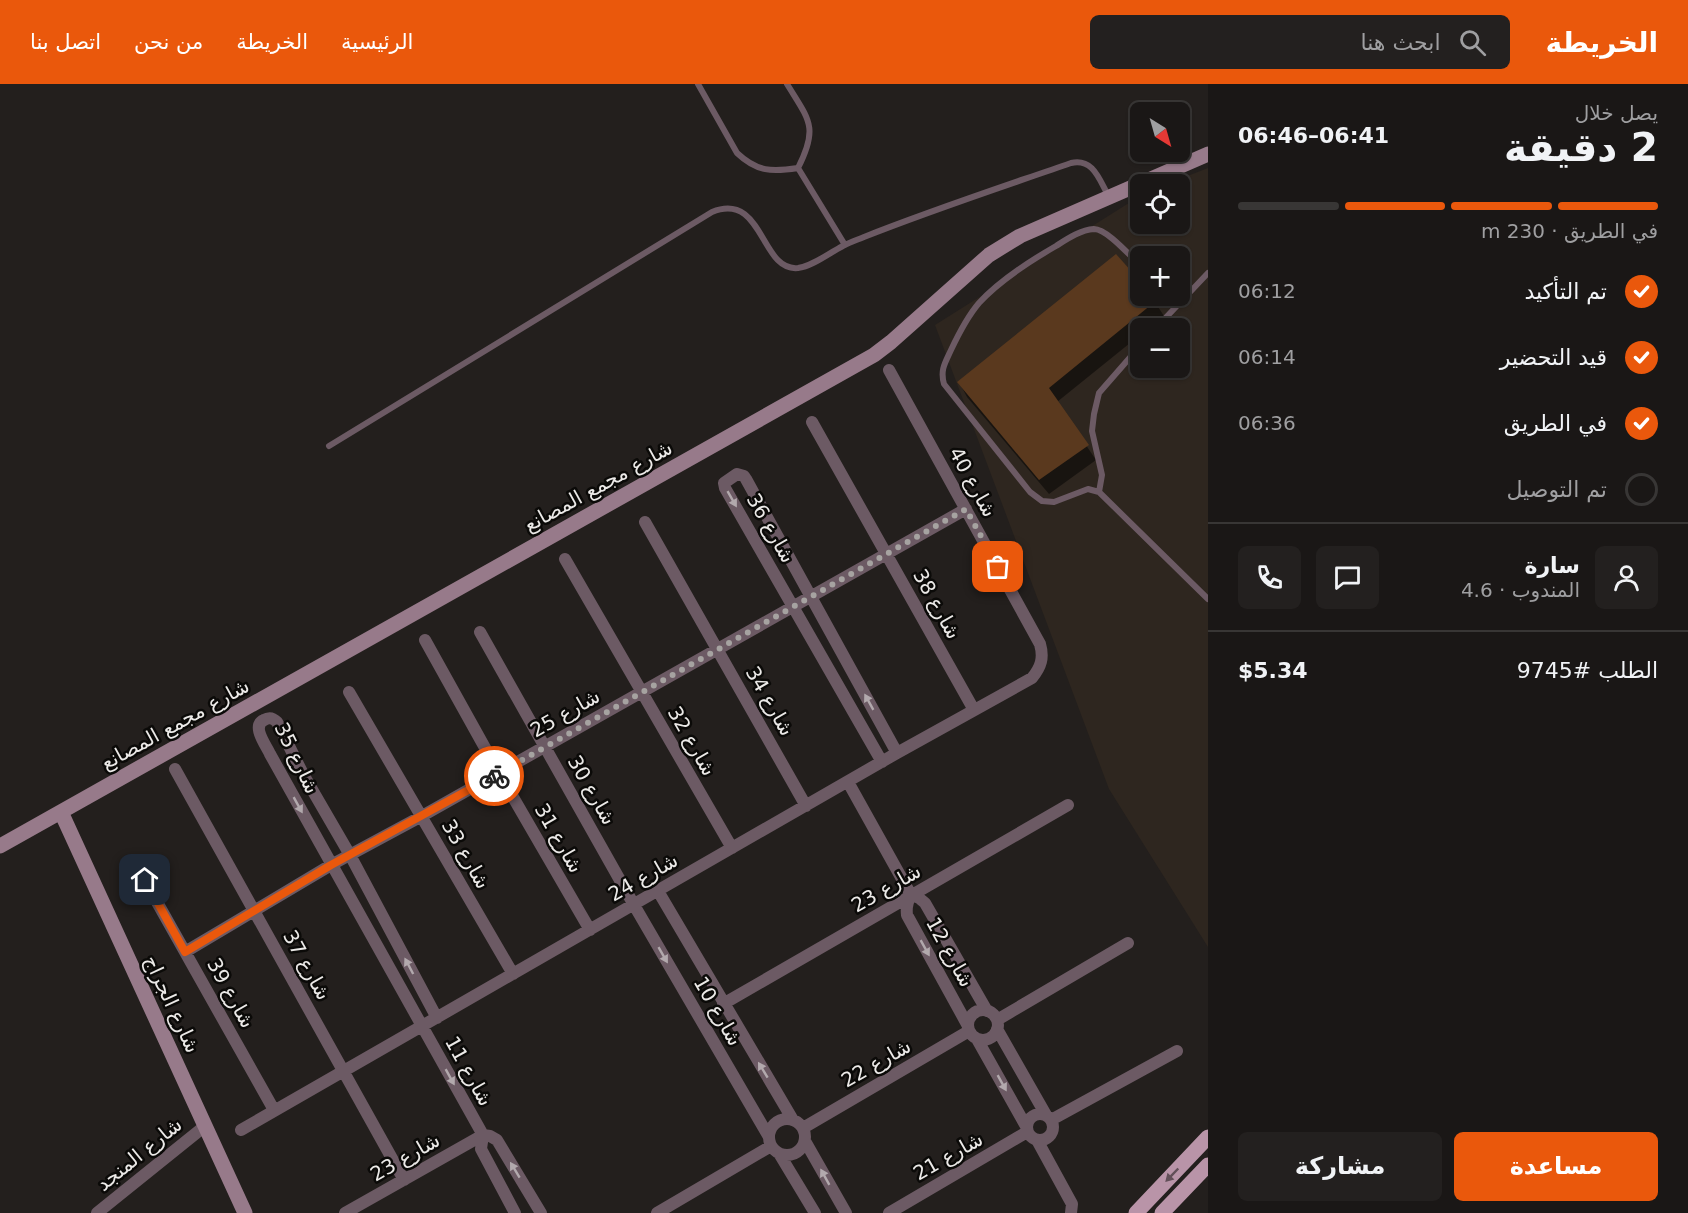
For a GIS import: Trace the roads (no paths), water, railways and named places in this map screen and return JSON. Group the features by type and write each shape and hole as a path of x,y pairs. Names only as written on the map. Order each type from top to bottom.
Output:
{"main road":[{"path":"1136,1213 1208,1137"},
{"path":"1162,1213 1208,1165"}],"street":[{"name":"شارع مجمع المصانع","path":"0,846 864,361 891,342 989,255 1004,245 1208,154"},
{"name":"شارع 40","path":"889,370 1040,644"},
{"name":"شارع 38","path":"812,422 974,710"},
{"name":"شارع 36","path":"882,762 725,488 724,483 737,474 746,478 897,753"},
{"name":"شارع 25","path":"185,952 331,865 499,773 966,509"},
{"name":"شارع 34","path":"645,522 806,806"},
{"name":"شارع 32","path":"565,559 732,848"},
{"name":"شارع 30","path":"480,632 634,904"},
{"name":"شارع 31","path":"425,640 590,930"},
{"name":"شارع 24","path":"241,1130 897,753 1032,678 1042,662 1040,644"},
{"name":"شارع 33","path":"349,692 513,974"},
{"name":"شارع 35","path":"422,1026 261,736 258,725 261,721 274,719 277,722 303,774 350,855 437,1018"},
{"name":"شارع 37","path":"175,769 404,1180"},
{"name":"شارع 12","path":"848,782 911,896 919,898 930,910 1049,1118"},
{"name":"شارع 23","path":"723,1004 1068,805"},
{"name":"شارع الجراج","path":"61,812 245,1213"},
{"name":"شارع 39","path":"135,862 274,1110"},
{"name":"شارع 10","path":"658,891 723,1004 800,1130 846,1213"},
{"name":"شارع 12","path":"911,896 907,901 907,915 1072,1204 1071,1213"},
{"name":"شارع 10","path":"634,904 773,1146 815,1213"},
{"path":"994,1020 1128,943"},
{"path":"982,1011 994,1020 995,1034 987,1039 972,1032 972,1016 982,1011"},
{"name":"شارع 11","path":"422,1026 483,1135 481,1149 515,1213"},
{"name":"شارع 22","path":"800,1130 972,1032"},
{"path":"1049,1118 1176,1051"},
{"path":"1033,1115 1049,1118 1053,1125 1047,1138 1030,1133 1029,1119 1033,1115"},
{"path":"779,1121 800,1130 803,1147 799,1152 787,1156 773,1146 770,1131 779,1121"},
{"name":"شارع المنجد","path":"97,1213 205,1126"},
{"name":"شارع 21","path":"889,1213 1030,1133"},
{"name":"شارع 23","path":"345,1213 483,1135"},
{"name":"شارع 11","path":"483,1135 496,1140 541,1213"},
{"path":"657,1213 773,1146"}],"lane":[{"path":"698,84 737,153 744,160 762,169 777,171 798,168"},
{"path":"787,84 809,120 810,136 807,152 798,168"},
{"path":"329,446 712,212 727,207 737,209 749,218 778,260 785,266 791,267 806,266 845,245 889,227 1079,161 1093,169 1109,197"},
{"path":"798,168 845,245"},
{"path":"1130,256 1103,231 1093,229 1077,234 1037,257 980,303 963,326 945,364 942,376 944,384 1030,492 1042,501 1054,502 1088,489 1099,492 1208,599"},
{"path":"1190,292 1208,273"},
{"path":"1166,318 1177,306"},
{"path":"1099,492 1102,475 1092,431 1094,414 1099,393 1130,357"}]}
